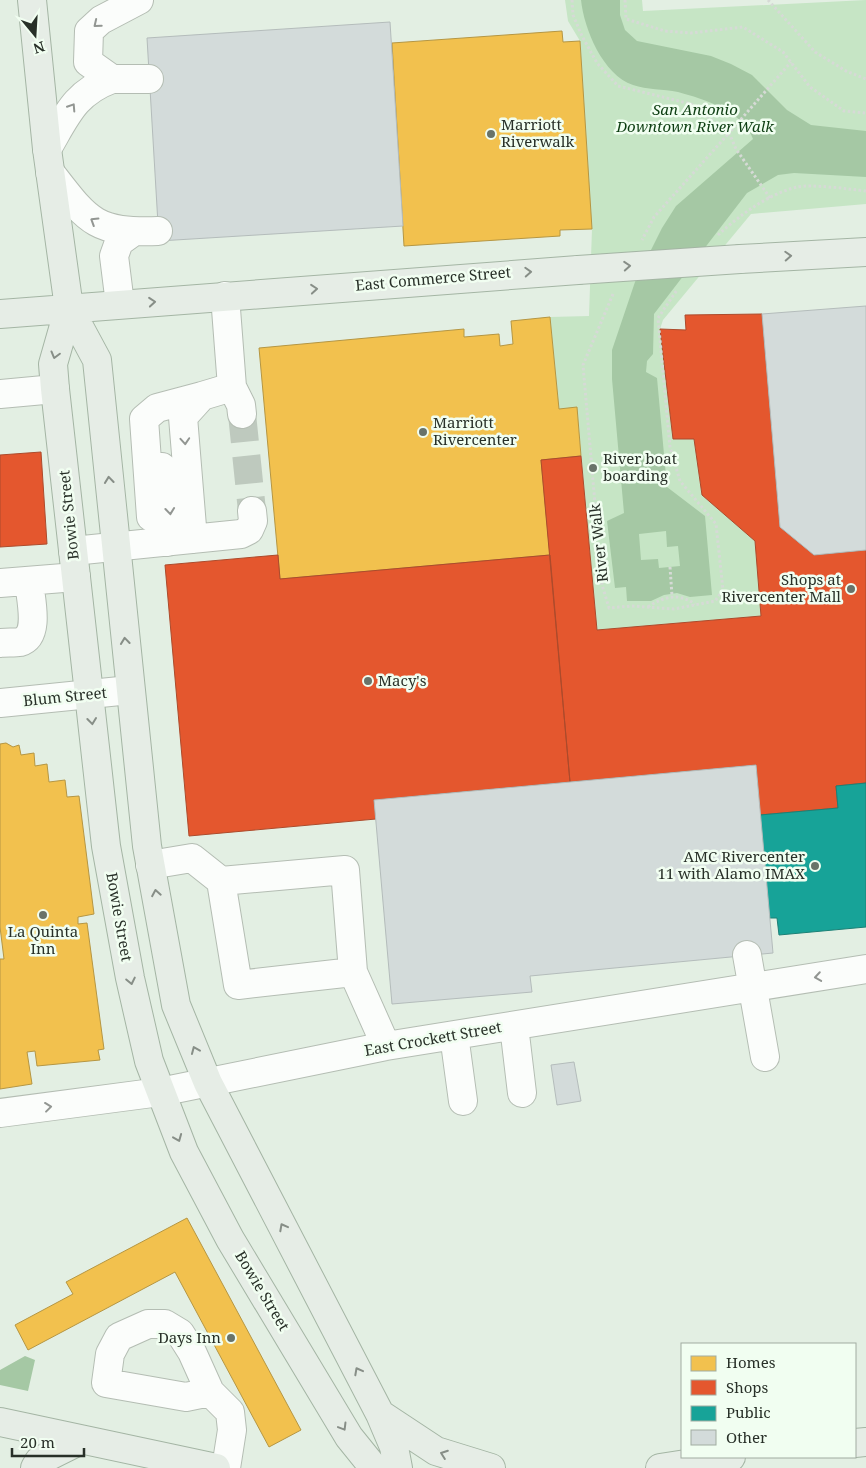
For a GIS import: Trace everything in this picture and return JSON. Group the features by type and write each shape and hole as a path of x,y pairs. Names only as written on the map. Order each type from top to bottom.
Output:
{"main road":[{"name":"Bowie Street","path":"32,0 49,161 68,308 97,360 130,690 150,865 176,1005 208,1083 380,1414 394,1447 398,1468"},
{"name":"East Commerce Street","path":"0,314 578,270 866,252"},
{"name":"Bowie Street","path":"68,308 53,364 55,389 107,855 130,978 149,1061 184,1152 230,1239 349,1437 374,1468"},
{"path":"380,1414 436,1451 491,1468"},
{"path":"0,1422 216,1468"},
{"path":"35,1468 40,1461 81,1440"},
{"path":"660,1468 725,1458"}],"street":[{"path":"112,79 88,62 89,31 101,20 139,0"},
{"path":"120,304 114,256 119,242 146,231 121,231 93,222 78,209 49,161 75,101 97,84 112,79 149,79"},
{"path":"224,296 232,387 241,405 242,414"},
{"path":"151,517 151,424 157,408 232,387"},
{"path":"0,394 55,389"},
{"path":"181,540 183,417 202,396"},
{"path":"151,424 163,482 181,540"},
{"path":"0,583 29,581 116,547 241,534 249,530 253,521 252,511"},
{"path":"0,643 20,642 29,637 32,629 29,581"},
{"name":"Blum Street","path":"0,704 130,690"},
{"path":"150,865 192,858 221,881 238,985 353,972"},
{"path":"221,881 346,870 353,972 386,1046"},
{"path":"747,955 765,1057"},
{"name":"East Crockett Street","path":"0,1112 160,1092 386,1046 866,969"},
{"path":"514,1026 522,1092"},
{"path":"454,1035 464,1101"},
{"path":"210,1392 230,1412 232,1430 226,1468"}],"path":[{"path":"572,0 572,15 582,36 597,63 618,86 691,104 729,133 736,149 770,198"},
{"path":"625,0 626,19 665,31 691,33 742,26 783,52 810,87 844,111 866,113"},
{"path":"768,0 816,52 846,71 866,79"},
{"path":"637,248 654,217 791,62"},
{"path":"713,239 735,220 770,198 798,187 866,191"},
{"name":"River Walk","path":"616,287 582,365 602,585 609,608 648,607 674,609 716,601 723,590 716,524 680,481 670,447 658,318 678,289"},
{"path":"670,567 672,596"},
{"path":"648,607 672,596 688,600 696,605"}],"green space":[{"name":"San Antonio Downtown River Walk","path":"565,0 642,0 643,11 866,0 866,204 751,214 663,320 660,329 673,439 694,439 702,495 755,541 761,616 597,630 577,408 559,409 550,317 589,316 592,229 580,41 568,21"}],"shaded area":[{"path":"581,0 620,0 620,15 625,30 637,41 711,56 731,64 752,75 787,110 811,125 866,131 866,177 794,173 778,175 747,193 654,314 653,354 647,361 646,372 657,378 667,487 705,516 712,595 690,597 677,593 664,595 651,601 627,601 626,587 615,588 607,521 624,513 612,379 612,350 635,282 662,228 676,206 753,139 741,121 711,103 678,92 638,87 622,80 613,72 597,50 583,12","holes":["666,531 667,547 678,546 680,566 659,568 658,559 641,560 639,534"]},
{"path":"25,1356 35,1360 28,1391 0,1385 0,1370"}],"building: Homes":[{"name":"Marriott Riverwalk","path":"562,31 563,42 580,41 592,229 560,230 560,236 404,246 392,43"},
{"name":"Marriott Rivercenter","path":"550,317 559,409 577,407 581,456 541,460 550,555 280,579 259,348 464,329 464,337 499,334 500,346 513,344 511,321"},
{"name":"La Quinta Inn","path":"6,743 13,747 19,745 21,755 34,753 35,766 47,764 49,782 65,780 67,797 79,796 94,914 78,917 78,924 87,923 104,1049 98,1050 100,1060 37,1066 35,1051 27,1052 32,1084 0,1089 0,959 4,959 0,927 0,744"},
{"name":"Days Inn","path":"187,1218 301,1430 269,1447 175,1272 28,1350 15,1325 73,1294 66,1282"}],"building: Shops":[{"path":"762,314 780,527 814,555 866,550 866,783 836,786 838,808 760,815 756,765 570,782 541,460 581,456 597,630 761,616 755,541 702,495 694,439 673,439 660,329 686,330 685,315"},
{"path":"41,452 47,544 0,547 0,455"},
{"name":"Macy's","path":"278,555 280,579 550,555 570,782 374,800 376,819 189,836 165,565"}],"building: Public":[{"name":"AMC Rivercenter 11 with Alamo IMAX","path":"866,783 866,927 779,935 777,918 769,918 760,815 838,808 836,786"}],"building: Other":[{"path":"390,22 403,226 159,241 147,38"},
{"path":"866,306 866,550 814,555 780,527 762,314"},
{"path":"756,765 773,953 530,976 532,992 392,1004 374,800"},
{"path":"574,1062 581,1101 557,1105 551,1065"}],"tunnel":[{"path":"242,414 252,511"}],"place":[{"name":"Marriott Riverwalk","path":"491,134"},
{"name":"Marriott Rivercenter","path":"423,432"},
{"name":"River boat boarding","path":"593,468"},
{"name":"Shops at Rivercenter Mall","path":"851,589"},
{"name":"Macy's","path":"368,681"},
{"name":"AMC Rivercenter 11 with Alamo IMAX","path":"815,866"},
{"name":"La Quinta Inn","path":"43,915"},
{"name":"Days Inn","path":"231,1338"}]}
